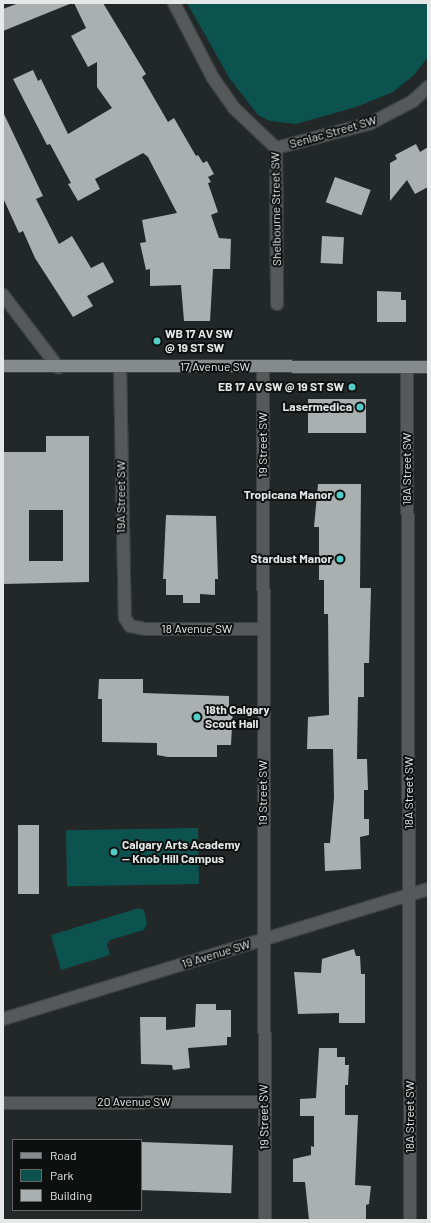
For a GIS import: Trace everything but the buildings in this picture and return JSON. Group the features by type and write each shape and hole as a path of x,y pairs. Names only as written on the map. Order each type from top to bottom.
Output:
{"main road":[{"name":"17 Avenue SW","path":"3,366 428,366"}],"street":[{"name":"Shelbourne Street SW","path":"174,3 213,78 230,102 255,131 276,148 277,304"},
{"name":"Senlac Street SW","path":"276,148 371,122 413,101 428,88"},
{"path":"3,294 58,366"},
{"name":"19A Street SW","path":"120,366 122,605 130,626"},
{"name":"19 Street SW","path":"263,366 264,630 262,940 265,1220"},
{"name":"18A Street SW","path":"407,366 410,1220"},
{"name":"18 Avenue SW","path":"130,626 145,629 264,630"},
{"name":"19 Avenue SW","path":"3,1019 428,889"},
{"name":"20 Avenue SW","path":"3,1103 264,1102"}],"green space":[{"path":"187,3 428,3 428,57 414,75 393,92 356,107 296,124 270,121 258,115 230,79"},
{"path":"198,828 199,884 67,886 66,830"},
{"path":"139,908 144,910 147,924 144,930 110,940 107,945 110,955 61,970 51,935"}],"place":[{"name":"WB 17 AV SW @ 19 ST SW","path":"157,341"},
{"name":"EB 17 AV SW @ 19 ST SW","path":"352,387"},
{"name":"Lasermedica","path":"360,407"},
{"name":"Tropicana Manor","path":"340,495"},
{"name":"Stardust Manor","path":"340,559"},
{"name":"18th Calgary Scout Hall","path":"197,717"},
{"name":"Calgary Arts Academy — Knob Hill Campus","path":"114,852"}]}
